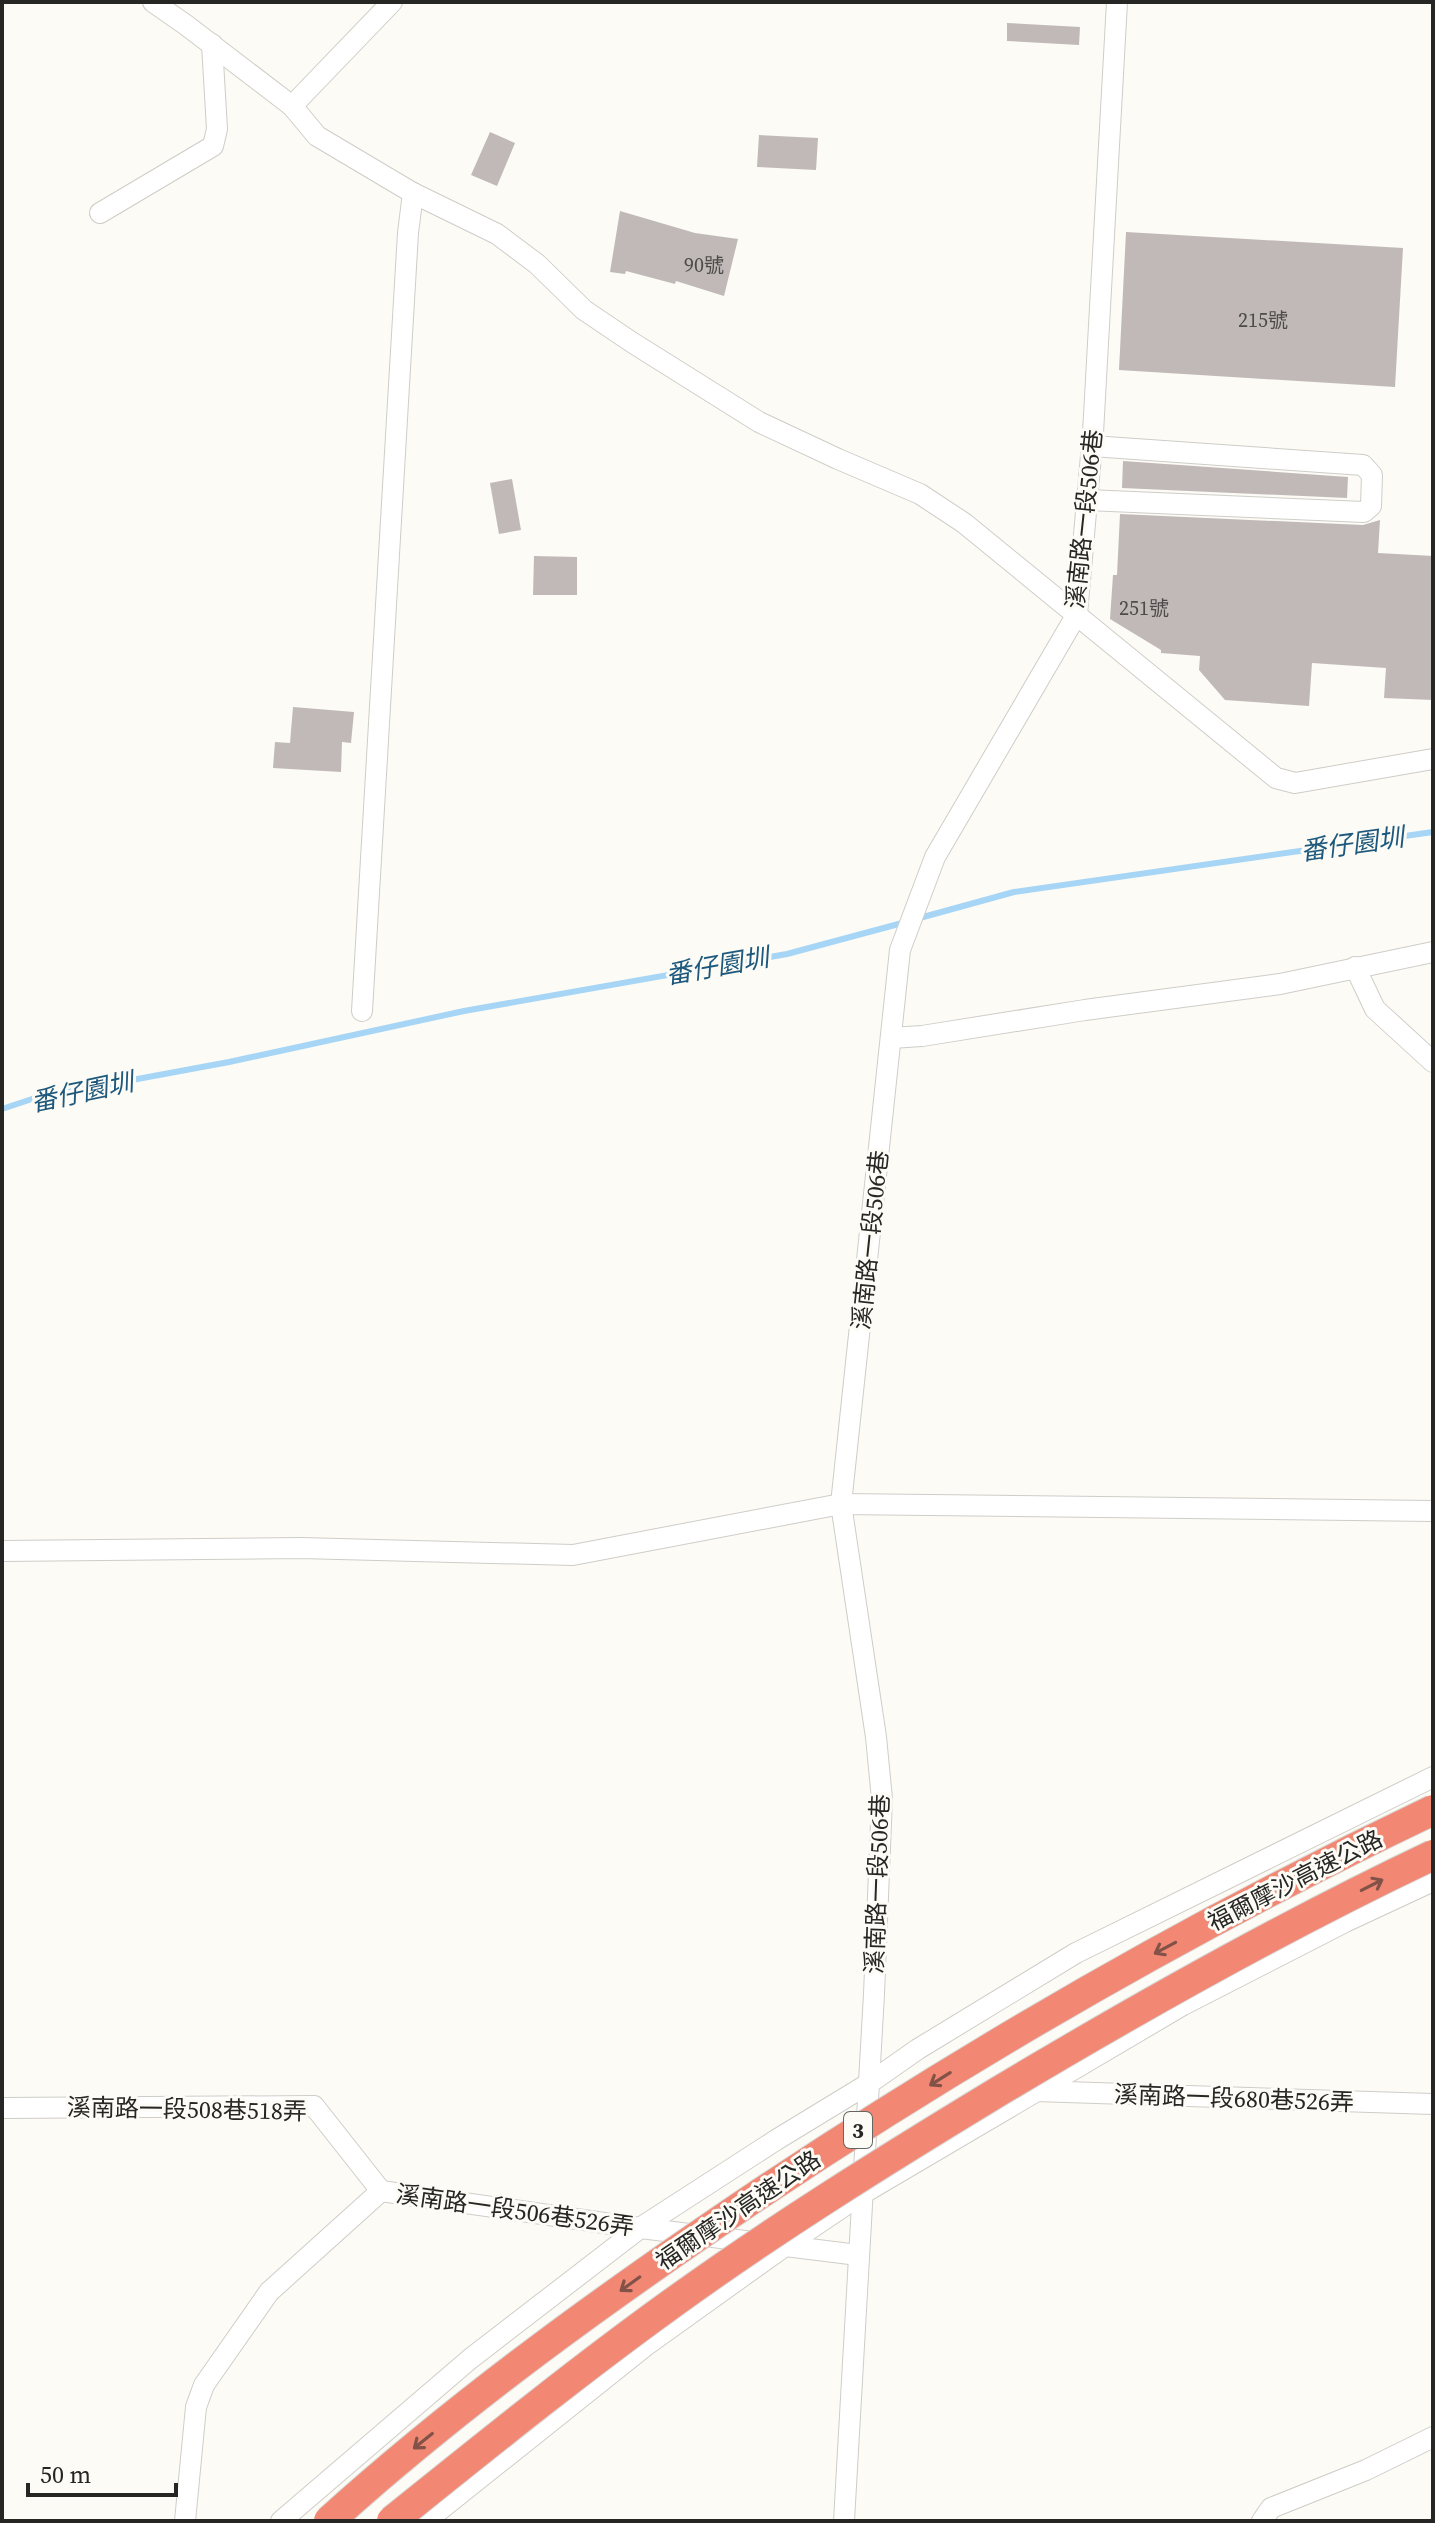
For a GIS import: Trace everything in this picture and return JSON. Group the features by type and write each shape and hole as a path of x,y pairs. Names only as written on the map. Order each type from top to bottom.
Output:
{"highway":[{"name":"福爾摩沙高速公路","path":"329,2521 389,2468 529,2356 682,2246 841,2140 1058,2005 1283,1885 1433,1810"},
{"name":"福爾摩沙高速公路","path":"392,2521 526,2413 669,2306 920,2140 1100,2031 1287,1929 1433,1855"}],"street":[{"path":"153,2 292,106 317,136 413,193 497,234 537,264 584,310 759,422 920,494 964,523 1276,778 1295,783 1433,759"},
{"path":"292,106 392,2"},
{"name":"溪南路一段506巷","path":"844,2521 882,1799 876,1737 841,1504 900,950 935,857 1077,614 1092,446 1117,2"},
{"path":"100,213 213,146 217,129 212,44"},
{"path":"362,1011 407,249 413,193"},
{"path":"1087,500 1364,512 1371,506 1373,492 1372,475 1363,465 1092,446"},
{"path":"891,1038 1280,984 1433,952"},
{"path":"1355,967 1375,1009 1433,1062"},
{"path":"2,1551 301,1548 573,1555 841,1504 1433,1511"},
{"path":"281,2521 470,2359 640,2228 918,2049 1076,1953 1433,1777"},
{"path":"426,2521 648,2344 862,2194 1183,2005 1433,1881"},
{"name":"溪南路一段680巷526弄","path":"1035,2091 1433,2104"},
{"name":"溪南路一段508巷518弄","path":"2,2108 314,2106 381,2191"},
{"name":"溪南路一段506巷526弄","path":"185,2521 196,2407 204,2385 269,2292 381,2191 858,2255"},
{"path":"1262,2521 1271,2508 1366,2470 1433,2437"}],"building":[{"path":"1007,23 1080,27 1079,45 1007,41"},
{"path":"490,132 515,143 497,186 471,175"},
{"path":"759,135 818,138 816,170 757,167"},
{"path":"620,211 695,233 738,239 724,296 676,281 675,284 626,271 625,274 610,272"},
{"path":"1126,232 1403,248 1395,387 1119,370"},
{"path":"1123,461 1348,477 1347,498 1122,488"},
{"path":"512,479 521,530 499,534 490,483"},
{"path":"1120,514 1363,525 1380,520 1378,553 1433,556 1433,700 1384,698 1386,668 1312,663 1309,706 1225,700 1199,670 1200,656 1161,653 1161,650 1110,619 1113,575 1117,575"},
{"path":"534,556 577,557 577,595 533,595"},
{"path":"293,707 354,712 351,743 342,742 341,772 273,768 275,742 290,743"}],"waterway":[{"name":"番仔園圳","path":"916,919 1014,892 1433,832"},
{"name":"番仔園圳","path":"2,1109 35,1098 229,1062 464,1011 787,954 906,922"}]}
